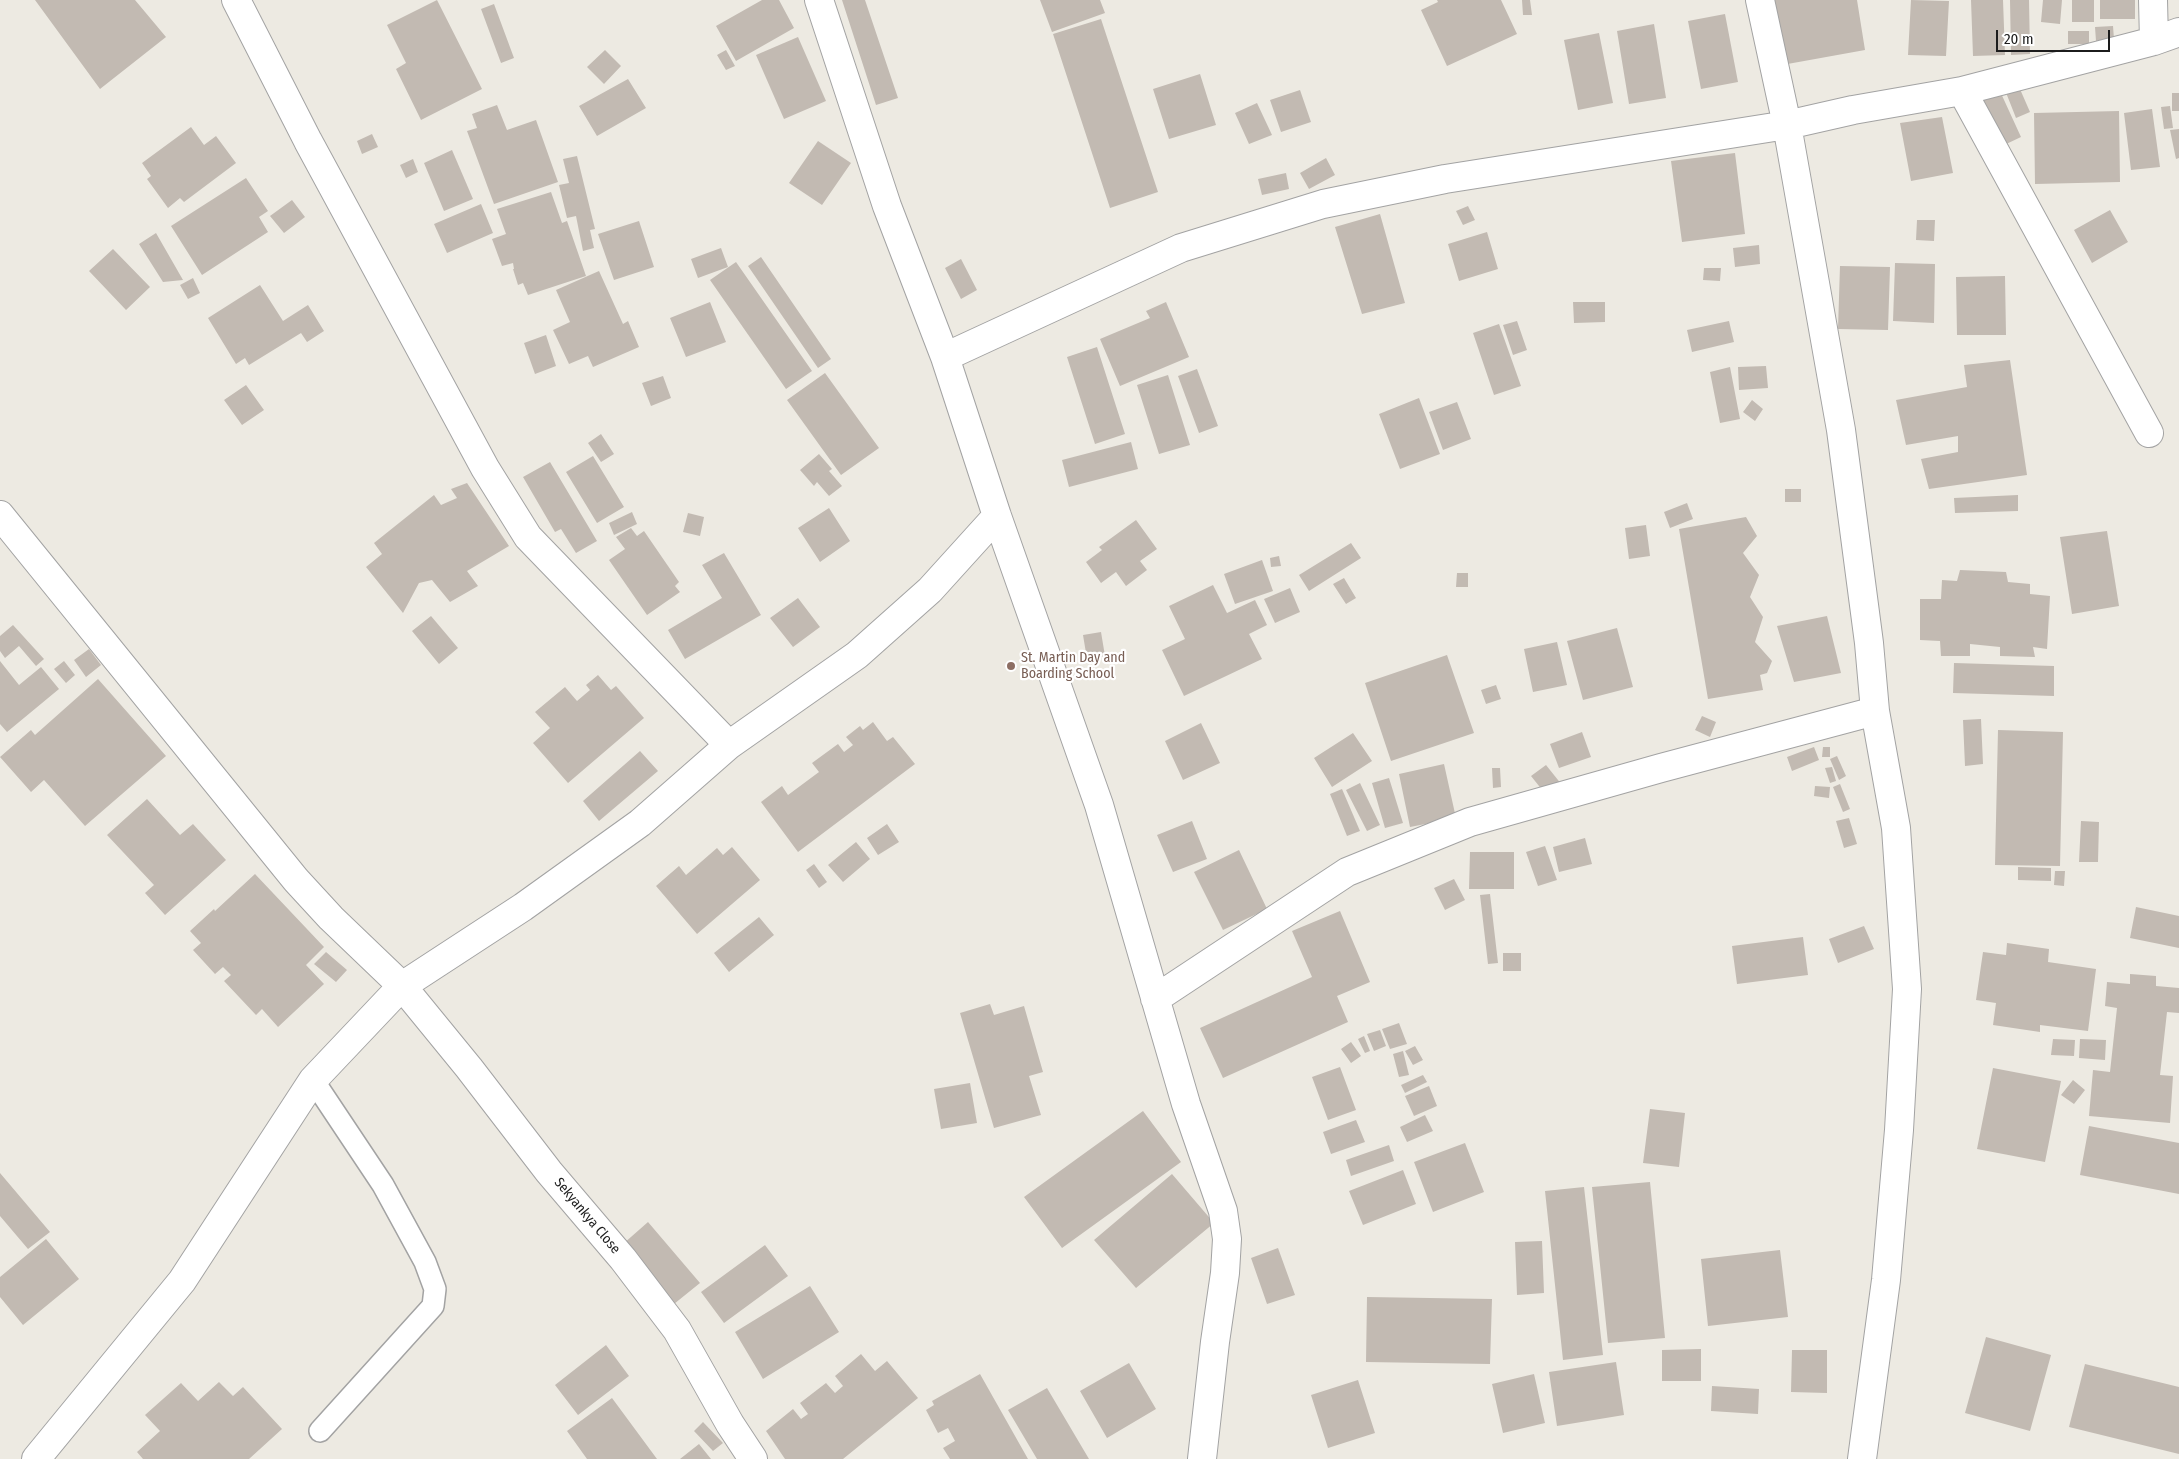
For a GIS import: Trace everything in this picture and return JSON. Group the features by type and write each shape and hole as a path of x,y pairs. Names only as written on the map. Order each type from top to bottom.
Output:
{"street":[{"path":"236,0 308,140 480,459 528,537 729,745"},
{"path":"819,0 887,206 945,357 998,516 1099,805 1186,1104 1223,1211 1226,1239 1225,1273 1202,1459"},
{"path":"1760,0 1786,125 1841,430 1869,643 1875,711 1896,828 1908,989 1899,1130 1887,1270 1862,1459"},
{"path":"2153,0 2154,41"},
{"path":"945,357 1181,248 1323,204 1445,179 1786,125 1853,110 1962,91 2154,41 2179,32"},
{"path":"1962,91 2149,432"},
{"name":"Sekyankya Close","path":"0,514 296,880 331,918 402,986 469,1068 549,1172 623,1259 677,1330 730,1424 753,1459"},
{"path":"36,1459 182,1281 313,1080 402,986 523,907 640,822 729,745 857,655 930,590 998,516"},
{"path":"1155,999 1347,872 1470,822 1660,768 1875,711"}],"lane":[{"path":"313,1080 383,1185 425,1262 435,1289 433,1306 320,1431"}],"building":[{"path":"35,0 135,0 166,37 100,89"},
{"path":"437,0 482,89 421,120 396,69 406,63 387,25"},
{"path":"762,0 779,0 794,28 736,61 716,26"},
{"path":"842,0 865,0 898,98 876,105"},
{"path":"1040,0 1100,0 1105,13 1052,32"},
{"path":"1437,0 1501,0 1517,34 1447,66 1421,10 1438,2"},
{"path":"1522,0 1530,0 1532,15 1523,15"},
{"path":"1771,0 1857,0 1865,50 1782,65"},
{"path":"1911,0 1949,1 1946,56 1908,55"},
{"path":"1971,0 2003,0 2005,55 1973,56"},
{"path":"2010,0 2029,0 2030,54 2011,55"},
{"path":"2043,0 2062,0 2060,24 2041,22"},
{"path":"2072,0 2094,0 2094,22 2072,22"},
{"path":"2100,0 2135,0 2135,19 2100,19"},
{"path":"494,4 514,58 501,63 481,9"},
{"path":"1725,14 1738,82 1701,89 1688,21"},
{"path":"1101,19 1158,192 1110,208 1053,34"},
{"path":"1654,24 1666,98 1629,104 1617,31"},
{"path":"2113,26 2114,39 2096,41 2095,27"},
{"path":"2068,31 2089,31 2089,44 2068,44"},
{"path":"1599,33 1613,103 1578,110 1564,40"},
{"path":"798,37 826,101 784,119 756,55"},
{"path":"605,50 621,66 604,84 587,67"},
{"path":"726,50 735,66 726,70 717,55"},
{"path":"1200,74 1216,125 1169,139 1153,89"},
{"path":"628,79 646,108 597,136 579,106"},
{"path":"2016,80 2030,112 2016,118 2003,85"},
{"path":"1999,89 2021,137 2002,146 1980,99"},
{"path":"1300,90 1311,122 1281,132 1270,100"},
{"path":"2172,93 2179,93 2179,111 2172,111"},
{"path":"1257,103 1272,135 1249,144 1235,113"},
{"path":"497,105 507,130 536,120 558,182 494,204 467,131 477,128 472,114"},
{"path":"2170,106 2173,128 2164,129 2161,107"},
{"path":"2152,109 2160,167 2131,170 2124,113"},
{"path":"2119,111 2120,182 2035,184 2034,113"},
{"path":"1942,117 1953,173 1911,181 1900,123"},
{"path":"191,127 204,145 216,136 236,163 184,202 180,198 168,208 147,179 151,176 142,163"},
{"path":"2179,129 2179,158 2176,159 2170,130"},
{"path":"372,134 378,147 362,154 357,141"},
{"path":"818,141 851,163 822,205 789,183"},
{"path":"452,150 473,199 444,211 424,163"},
{"path":"1735,153 1745,234 1682,242 1671,161"},
{"path":"577,156 595,229 590,230 594,248 583,251 576,216 567,218 559,185 569,183 563,159"},
{"path":"1326,158 1335,175 1309,189 1300,173"},
{"path":"413,159 418,172 406,178 400,165"},
{"path":"1286,173 1289,189 1262,195 1258,179"},
{"path":"246,178 268,211 259,217 268,232 202,275 171,226"},
{"path":"551,192 562,223 567,221 586,276 528,295 523,283 518,285 513,263 502,266 492,239 506,234 497,209"},
{"path":"292,200 305,217 284,233 270,216"},
{"path":"481,204 493,233 447,253 434,224"},
{"path":"1468,206 1475,220 1463,225 1456,211"},
{"path":"2110,210 2128,242 2092,263 2074,230"},
{"path":"1380,214 1405,303 1362,314 1335,227"},
{"path":"1917,220 1935,220 1934,241 1916,240"},
{"path":"639,221 654,267 614,280 598,234"},
{"path":"1487,232 1498,269 1459,281 1448,244"},
{"path":"156,233 183,280 163,282 139,244"},
{"path":"1759,245 1760,264 1735,267 1733,248"},
{"path":"721,248 728,267 698,278 691,259"},
{"path":"113,249 150,287 126,310 89,271"},
{"path":"761,257 831,359 818,368 748,266"},
{"path":"961,259 977,290 961,299 945,268"},
{"path":"736,262 812,371 786,389 710,280"},
{"path":"1895,263 1935,264 1934,323 1893,321"},
{"path":"1840,266 1890,267 1888,330 1838,329"},
{"path":"1704,268 1721,268 1720,281 1703,280"},
{"path":"599,271 623,324 628,321 639,347 593,367 588,356 569,364 553,330 570,322 556,290"},
{"path":"2005,276 2006,335 1957,335 1956,277"},
{"path":"193,278 200,293 188,299 180,285"},
{"path":"260,285 283,321 308,305 324,331 307,342 301,333 249,365 245,358 236,364 208,318"},
{"path":"710,302 726,342 686,357 670,318"},
{"path":"1166,302 1189,357 1120,386 1100,339 1150,318 1146,311"},
{"path":"1573,302 1605,302 1605,322 1574,323"},
{"path":"1517,321 1527,350 1513,355 1503,325"},
{"path":"1729,321 1734,342 1692,352 1687,330"},
{"path":"1499,324 1521,386 1494,395 1473,333"},
{"path":"546,335 556,366 535,374 524,343"},
{"path":"1097,347 1125,434 1095,444 1067,357"},
{"path":"2010,360 2027,475 1929,489 1921,459 1958,452 1958,436 1906,445 1896,400 1967,387 1964,365"},
{"path":"1766,366 1768,388 1739,390 1738,367"},
{"path":"1730,367 1740,419 1720,423 1710,372"},
{"path":"1197,369 1218,426 1199,433 1178,376"},
{"path":"825,373 879,448 841,475 787,400"},
{"path":"1168,375 1190,445 1159,454 1137,385"},
{"path":"663,376 671,398 651,406 642,383"},
{"path":"246,385 264,410 242,425 224,400"},
{"path":"1419,398 1440,454 1400,469 1379,414"},
{"path":"1752,400 1763,409 1755,421 1743,412"},
{"path":"1457,402 1471,439 1443,450 1429,412"},
{"path":"601,434 614,454 601,462 588,443"},
{"path":"1131,442 1138,469 1069,487 1062,460"},
{"path":"819,454 832,469 829,471 842,486 829,496 817,482 814,486 800,470"},
{"path":"593,456 624,507 597,523 566,472"},
{"path":"550,462 597,541 576,553 561,529 555,532 523,477"},
{"path":"467,483 509,546 467,571 478,586 450,602 432,580 419,583 403,613 366,567 382,554 374,543 434,495 441,505 457,498 451,489"},
{"path":"1785,489 1801,489 1801,502 1785,502"},
{"path":"2018,495 2018,511 1955,513 1954,498"},
{"path":"1687,503 1693,519 1670,528 1664,512"},
{"path":"829,508 850,541 820,562 798,528"},
{"path":"632,512 637,524 614,535 609,523"},
{"path":"688,513 704,517 700,536 683,532"},
{"path":"1746,517 1757,536 1743,553 1759,575 1750,597 1763,617 1755,642 1772,661 1767,673 1760,675 1763,690 1708,699 1679,529"},
{"path":"1136,520 1157,549 1140,561 1147,570 1126,586 1116,572 1101,583 1086,562 1102,550 1099,547"},
{"path":"1646,525 1650,556 1629,559 1625,528"},
{"path":"631,528 637,536 644,531 679,582 675,586 680,592 647,615 609,560 625,549 616,537"},
{"path":"2107,531 2119,606 2072,614 2060,537"},
{"path":"1351,543 1361,558 1309,591 1299,575"},
{"path":"724,553 761,615 685,659 668,630 722,598 702,565"},
{"path":"1279,556 1281,566 1271,567 1270,558"},
{"path":"1262,560 1273,591 1235,604 1224,574"},
{"path":"1960,570 2006,572 2008,582 2030,584 2030,594 2050,596 2047,649 2033,647 2035,657 2000,656 2000,647 1970,644 1970,656 1941,656 1940,641 1920,640 1920,599 1941,599 1942,580 1957,581"},
{"path":"1457,573 1468,573 1468,587 1456,587"},
{"path":"1344,578 1356,598 1346,604 1333,584"},
{"path":"1213,585 1227,613 1255,600 1267,625 1249,634 1262,659 1184,696 1162,650 1185,639 1169,606"},
{"path":"1290,588 1300,612 1275,623 1264,599"},
{"path":"798,598 820,627 793,647 770,618"},
{"path":"431,616 458,648 439,664 412,631"},
{"path":"1827,616 1841,673 1794,682 1777,626"},
{"path":"13,625 44,659 36,666 19,646 5,658 0,651 0,636"},
{"path":"1617,628 1633,687 1583,700 1567,641"},
{"path":"1101,632 1105,656 1087,659 1083,635"},
{"path":"1557,642 1567,685 1533,692 1524,649"},
{"path":"89,649 101,665 86,677 74,660"},
{"path":"1447,655 1474,733 1391,761 1365,683"},
{"path":"0,661 19,685 41,667 59,689 7,732 0,724"},
{"path":"64,661 75,675 66,683 54,669"},
{"path":"1954,663 2054,666 2054,696 1953,693"},
{"path":"598,675 611,690 616,686 644,718 568,783 533,743 550,728 535,712 565,687 577,701 590,690 586,685"},
{"path":"98,679 166,756 85,826 44,780 31,792 0,757 31,730 35,735"},
{"path":"1496,685 1501,699 1486,704 1481,690"},
{"path":"1702,716 1716,722 1710,737 1695,730"},
{"path":"1981,719 1983,764 1965,766 1963,720"},
{"path":"873,722 887,741 893,737 915,764 798,852 761,802 782,786 788,795 819,772 812,763 838,744 844,752 853,745 846,737 860,726 863,730"},
{"path":"1201,723 1220,763 1183,780 1165,741"},
{"path":"1998,730 2063,732 2060,866 1995,865"},
{"path":"1582,732 1591,757 1559,768 1550,744"},
{"path":"1353,733 1372,761 1332,787 1314,758"},
{"path":"1814,747 1819,760 1792,771 1787,757"},
{"path":"1823,747 1830,747 1830,757 1822,757"},
{"path":"640,751 658,771 599,821 583,801"},
{"path":"1837,756 1846,776 1839,780 1830,759"},
{"path":"1444,764 1456,818 1410,827 1399,774"},
{"path":"1546,765 1562,785 1547,796 1531,776"},
{"path":"1832,767 1836,781 1830,783 1825,768"},
{"path":"1492,768 1500,768 1501,787 1493,788"},
{"path":"1389,778 1403,823 1385,828 1372,783"},
{"path":"1360,783 1380,825 1367,831 1346,790"},
{"path":"1840,784 1850,809 1843,812 1833,787"},
{"path":"1815,786 1830,787 1829,798 1814,796"},
{"path":"1342,789 1360,831 1347,836 1330,794"},
{"path":"147,799 180,835 193,824 226,860 165,915 145,893 154,885 107,835"},
{"path":"1849,818 1857,844 1844,848 1836,821"},
{"path":"1192,821 1207,859 1173,872 1157,835"},
{"path":"2081,821 2099,822 2098,862 2079,862"},
{"path":"887,824 899,842 878,855 867,838"},
{"path":"1585,838 1592,864 1559,872 1553,847"},
{"path":"856,842 870,859 843,882 828,865"},
{"path":"1545,846 1557,880 1538,886 1526,852"},
{"path":"732,847 760,880 697,934 656,886 679,866 686,875 717,848 723,855"},
{"path":"1239,850 1267,909 1223,930 1194,872"},
{"path":"1470,852 1514,852 1514,889 1469,889"},
{"path":"814,864 827,882 819,888 806,870"},
{"path":"2018,867 2051,868 2051,881 2018,880"},
{"path":"2055,871 2065,871 2064,886 2054,885"},
{"path":"255,874 324,947 306,965 324,984 278,1027 262,1009 256,1015 224,981 231,975 223,967 215,974 193,950 201,943 190,931"},
{"path":"1454,879 1465,900 1445,910 1434,888"},
{"path":"1490,894 1498,963 1488,964 1480,895"},
{"path":"2136,907 2179,916 2179,948 2130,938"},
{"path":"1340,911 1370,982 1337,996 1348,1022 1223,1078 1200,1028 1312,977 1292,931"},
{"path":"759,917 774,935 729,972 714,953"},
{"path":"1864,926 1874,949 1838,963 1829,939"},
{"path":"1803,937 1808,975 1737,984 1732,946"},
{"path":"2007,943 2049,949 2048,962 2096,969 2088,1031 2040,1025 2040,1032 1993,1025 1996,1003 1976,1000 1983,952 2006,955"},
{"path":"326,952 347,970 336,982 314,964"},
{"path":"1503,953 1521,953 1521,971 1503,971"},
{"path":"2130,974 2156,976 2156,986 2179,988 2179,1013 2167,1012 2160,1075 2173,1076 2170,1123 2089,1116 2093,1070 2110,1072 2117,1008 2105,1006 2107,982 2130,984"},
{"path":"990,1004 994,1015 1024,1006 1043,1072 1029,1076 1041,1115 994,1128 960,1013"},
{"path":"1399,1023 1407,1044 1390,1049 1382,1029"},
{"path":"1380,1030 1386,1046 1374,1051 1367,1034"},
{"path":"1364,1036 1370,1051 1365,1053 1358,1039"},
{"path":"2053,1039 2075,1040 2074,1056 2051,1055"},
{"path":"2080,1039 2106,1040 2105,1060 2079,1058"},
{"path":"1351,1042 1361,1056 1351,1063 1341,1049"},
{"path":"1415,1046 1423,1060 1413,1065 1405,1051"},
{"path":"1403,1051 1409,1075 1399,1077 1393,1054"},
{"path":"1340,1067 1356,1110 1328,1120 1312,1077"},
{"path":"1993,1068 2061,1081 2045,1162 1977,1149"},
{"path":"1423,1075 1427,1082 1405,1093 1401,1085"},
{"path":"2073,1080 2085,1090 2074,1104 2061,1095"},
{"path":"970,1083 977,1123 941,1129 934,1089"},
{"path":"1429,1086 1437,1106 1414,1116 1405,1096"},
{"path":"1650,1109 1685,1113 1679,1167 1643,1163"},
{"path":"1143,1111 1181,1162 1062,1248 1024,1197"},
{"path":"1425,1115 1433,1131 1407,1142 1400,1127"},
{"path":"1356,1120 1365,1142 1331,1154 1323,1132"},
{"path":"2089,1126 2179,1143 2179,1194 2080,1175"},
{"path":"1465,1143 1484,1192 1433,1212 1414,1162"},
{"path":"1389,1145 1394,1161 1351,1176 1346,1160"},
{"path":"1403,1170 1416,1204 1363,1225 1349,1191"},
{"path":"0,1173 50,1232 28,1249 0,1216"},
{"path":"1172,1174 1214,1223 1136,1288 1094,1240"},
{"path":"1650,1182 1665,1338 1608,1343 1592,1187"},
{"path":"1584,1187 1603,1355 1563,1360 1545,1191"},
{"path":"648,1222 700,1283 674,1304 623,1244"},
{"path":"46,1239 79,1279 23,1325 0,1297 0,1277"},
{"path":"1542,1241 1544,1293 1517,1295 1515,1242"},
{"path":"765,1245 788,1276 724,1323 701,1292"},
{"path":"1278,1248 1295,1295 1267,1304 1251,1258"},
{"path":"1780,1250 1788,1317 1708,1326 1701,1259"},
{"path":"810,1286 839,1332 763,1379 735,1332"},
{"path":"1367,1297 1492,1299 1490,1364 1366,1362"},
{"path":"1986,1337 2051,1355 2030,1431 1965,1413"},
{"path":"606,1345 629,1376 578,1415 555,1385"},
{"path":"1701,1349 1701,1381 1662,1381 1662,1350"},
{"path":"1792,1350 1827,1350 1827,1393 1791,1392"},
{"path":"861,1354 875,1371 887,1361 918,1398 843,1459 785,1459 766,1431 793,1409 801,1419 808,1414 800,1403 826,1383 835,1393 843,1386 835,1376"},
{"path":"1616,1362 1624,1415 1557,1426 1549,1372"},
{"path":"1129,1363 1156,1409 1107,1438 1080,1391"},
{"path":"2085,1364 2179,1387 2179,1454 2069,1427"},
{"path":"980,1374 1028,1459 950,1459 943,1448 955,1441 948,1428 938,1433 926,1410 934,1405 932,1401"},
{"path":"1534,1374 1545,1423 1503,1433 1492,1384"},
{"path":"1358,1380 1375,1433 1328,1448 1311,1395"},
{"path":"219,1382 233,1396 243,1387 282,1429 249,1459 143,1459 137,1452 160,1431 145,1415 181,1383 198,1401"},
{"path":"1712,1386 1759,1389 1758,1414 1711,1411"},
{"path":"1047,1388 1089,1459 1037,1459 1008,1410"},
{"path":"612,1398 657,1459 587,1459 567,1431"},
{"path":"703,1422 723,1443 713,1451 694,1431"},
{"path":"699,1444 711,1459 680,1459"}],"place":[{"name":"St. Martin Day and Boarding School","path":"1011,666"}]}
